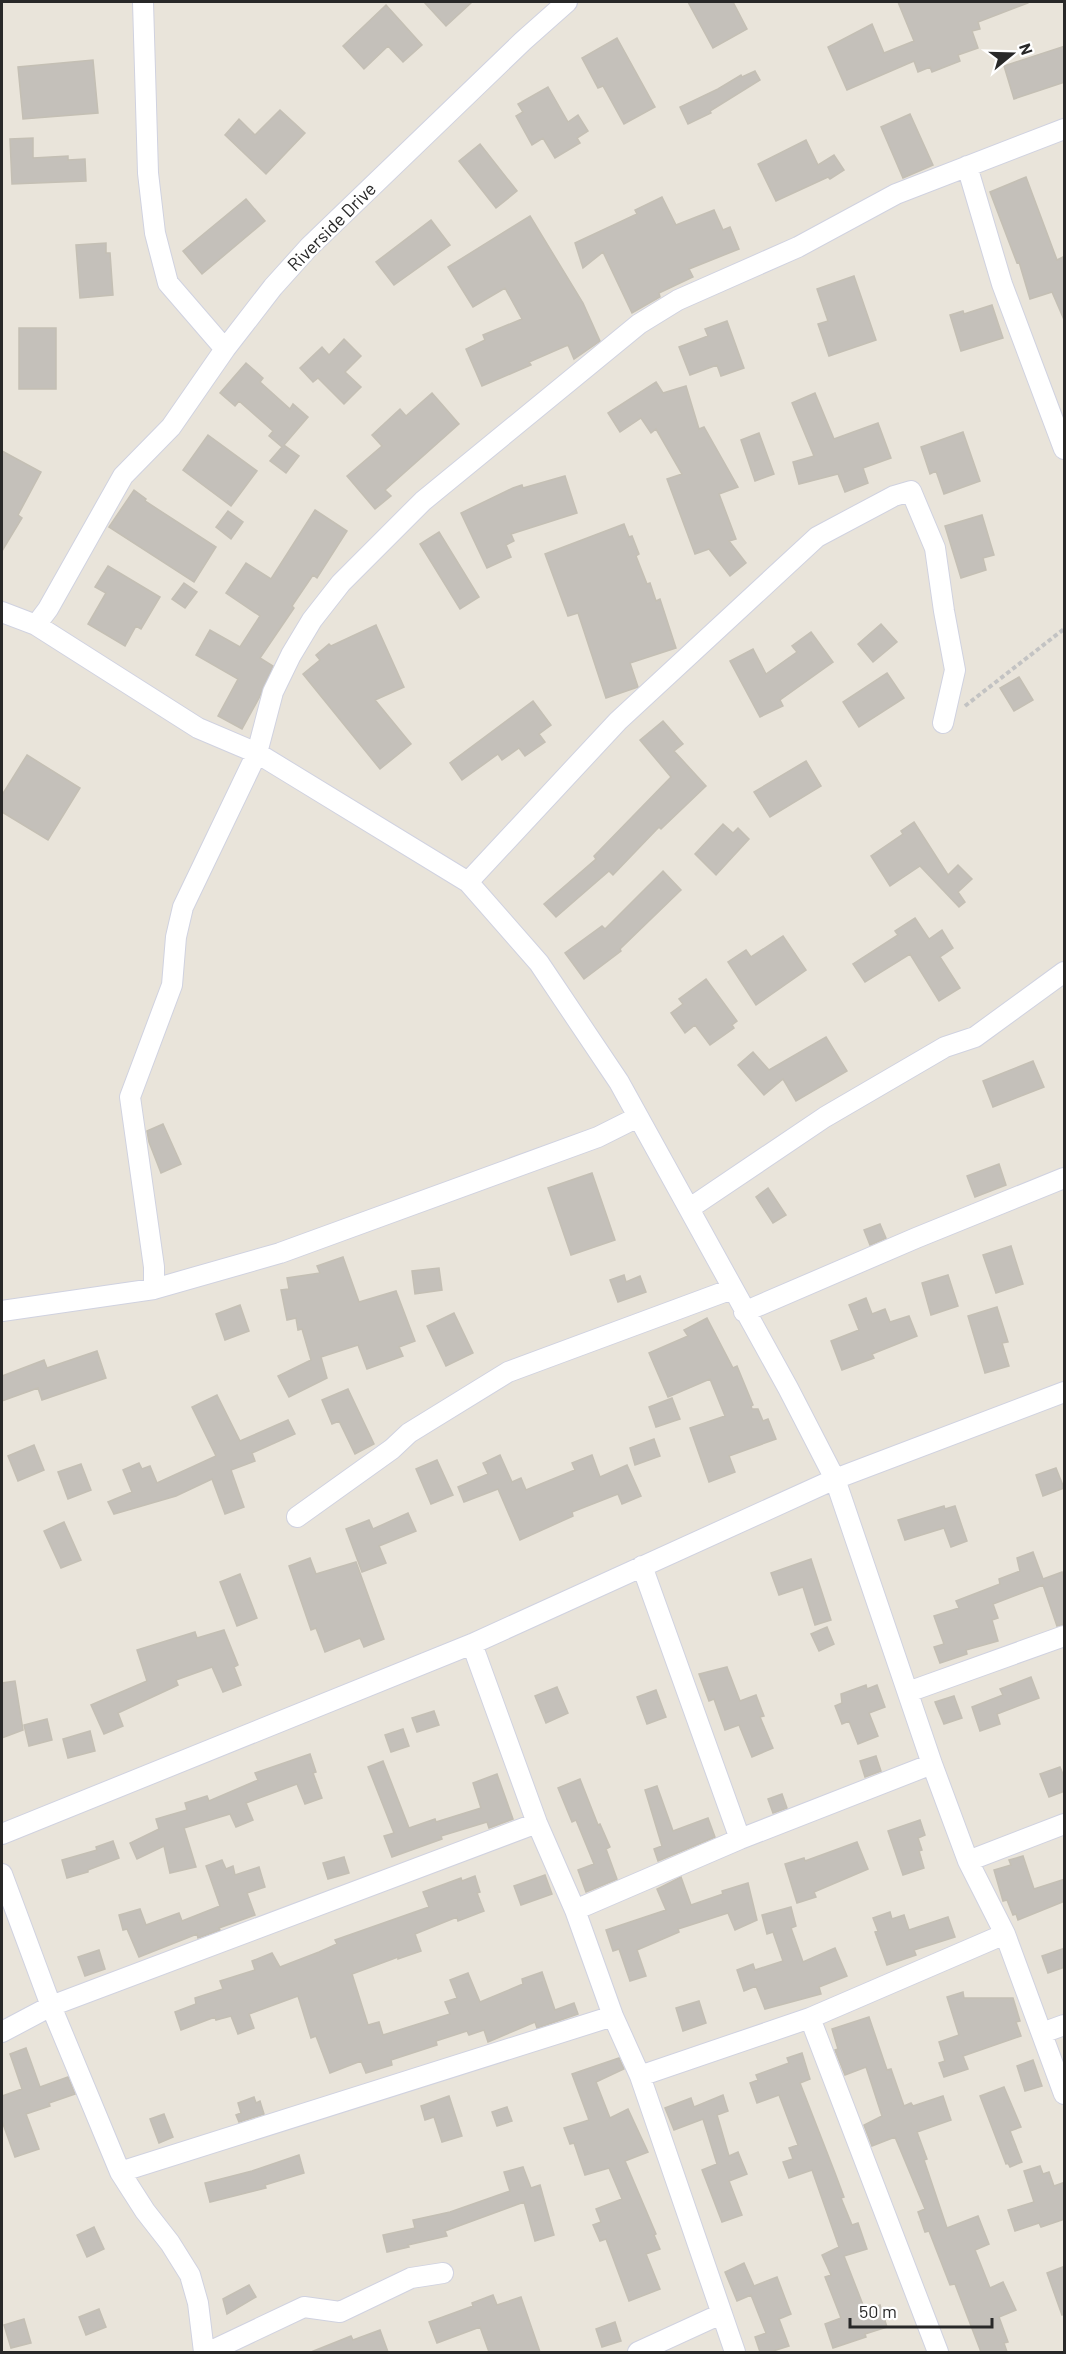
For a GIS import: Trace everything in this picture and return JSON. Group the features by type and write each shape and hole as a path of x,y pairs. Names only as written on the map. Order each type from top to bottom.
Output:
{"street":[{"path":"143,2 148,173 155,233 168,283 225,349"},
{"name":"Riverside Drive","path":"36,625 48,609 123,476 171,427 225,349 273,287 309,247 567,2"},
{"path":"154,1289 154,1267 130,1097 172,985 176,937 183,907 257,753 273,692 312,620 341,583 423,501 639,324 678,300 798,248 896,194 1065,129"},
{"path":"967,166 1002,284 1065,448"},
{"path":"468,882 618,721 817,537 894,496 911,491 935,548 955,670 943,723"},
{"path":"2,612 36,625 198,728 257,753 468,882 539,963 619,1082 788,1388 835,1479 932,1764 968,1861 1005,1934 1065,2094"},
{"path":"690,1208 825,1117 945,1047 975,1037 1065,972"},
{"path":"2,1311 154,1289 280,1253 598,1137 638,1117"},
{"path":"744,1312 916,1238 1065,1178"},
{"path":"297,1517 392,1449 409,1433 508,1372 732,1289"},
{"path":"2,1834 472,1644 835,1479 1065,1392"},
{"path":"642,1566 740,1839"},
{"path":"908,1692 1065,1636"},
{"path":"472,1644 537,1823 574,1910 613,2016 640,2076 735,2352"},
{"path":"574,1910 740,1839 932,1764"},
{"path":"2,2032 51,2006 537,1823"},
{"path":"968,1861 1065,1824"},
{"path":"2,1874 51,2006 120,2172 145,2211 170,2242 190,2275 198,2303 204,2352"},
{"path":"640,2076 810,2018 1005,1934"},
{"path":"120,2172 613,2016"},
{"path":"810,2018 938,2352"},
{"path":"1042,2033 1065,2025"},
{"path":"209,2352 304,2307 340,2312 411,2278 443,2273"},
{"path":"638,2352 721,2314"}],"path":[{"path":"943,723 1065,629"}],"building":[{"path":"424,2 472,2 446,26"},
{"path":"688,2 733,2 747,29 713,48"},
{"path":"898,2 1028,3 978,22 980,29 972,31 978,48 958,55 960,61 932,72 930,67 918,72 914,61 847,90 828,47 872,24 884,53 914,41"},
{"path":"386,5 422,45 403,62 388,46 364,69 343,46"},
{"path":"617,38 655,107 624,124 603,86 598,88 582,58"},
{"path":"1065,46 1065,82 1014,99 1004,66"},
{"path":"93,60 98,113 23,119 18,67"},
{"path":"755,71 760,80 710,111 711,113 688,124 680,107 741,75 742,77"},
{"path":"548,87 568,122 578,115 588,131 577,138 580,143 555,158 543,138 532,145 516,116 523,112 518,104"},
{"path":"280,110 305,133 266,174 225,135 239,119 255,135"},
{"path":"910,114 933,165 903,178 881,127"},
{"path":"33,138 33,158 68,156 68,160 85,159 86,181 12,184 10,139"},
{"path":"806,140 818,165 834,155 844,170 830,179 828,177 776,201 758,164"},
{"path":"480,144 517,191 496,208 459,161"},
{"path":"1026,177 1057,260 1065,256 1065,322 1052,292 1030,299 1019,262 1017,263 990,192"},
{"path":"662,197 676,225 714,210 723,230 730,227 739,249 689,269 693,277 659,293 660,297 632,313 603,252 583,268 575,243 637,214 635,210"},
{"path":"246,199 265,221 202,274 183,251"},
{"path":"530,216 583,303 600,341 574,359 568,345 529,362 531,365 482,386 466,349 485,340 483,335 522,319 505,288 473,307 448,267"},
{"path":"431,220 450,245 394,285 376,262"},
{"path":"106,243 106,253 110,253 113,295 80,298 76,245"},
{"path":"854,276 876,340 829,356 818,324 828,321 817,289"},
{"path":"992,305 1003,338 961,351 950,315 963,311 964,314"},
{"path":"727,321 744,368 721,376 717,365 690,375 679,347 708,336 705,329"},
{"path":"19,328 56,328 56,389 19,389"},
{"path":"344,339 361,356 345,372 361,387 344,404 318,378 313,382 300,368 322,347 329,355"},
{"path":"246,363 263,378 260,382 290,409 293,404 308,417 284,445 299,456 286,473 270,461 282,447 269,436 273,431 239,401 235,406 220,393"},
{"path":"656,382 663,393 686,386 699,429 704,427 738,487 719,494 736,539 729,541 746,563 730,576 709,549 695,554 667,479 682,474 656,429 651,433 641,418 620,432 608,413"},
{"path":"432,393 459,424 385,490 391,496 375,509 347,476 382,446 372,435 400,409 406,416"},
{"path":"815,393 834,439 878,423 891,458 863,468 868,483 845,492 838,474 799,484 793,462 814,456 792,403"},
{"path":"963,432 980,481 944,494 936,471 930,474 921,447"},
{"path":"759,433 774,474 755,481 741,440"},
{"path":"208,435 257,471 231,506 183,470"},
{"path":"2,451 41,472 18,515 22,518 2,551"},
{"path":"565,476 577,513 511,534 514,541 506,545 511,557 487,568 461,513 513,488 522,485 523,488"},
{"path":"134,490 146,499 145,501 216,547 194,582 109,527"},
{"path":"315,510 347,531 317,578 313,575 260,658 273,666 242,729 218,716 238,679 196,655 210,630 240,647 260,616 226,593 246,563 271,579"},
{"path":"228,511 243,522 231,539 216,527"},
{"path":"982,515 994,555 983,558 986,570 961,578 945,526"},
{"path":"624,524 639,554 636,556 647,584 650,583 656,601 660,599 676,648 630,663 638,687 606,698 578,613 568,616 545,554"},
{"path":"439,532 479,597 460,609 420,544"},
{"path":"108,566 160,597 141,629 136,626 125,646 88,624 106,593 95,587"},
{"path":"184,583 197,592 185,608 172,599"},
{"path":"881,624 897,642 873,662 858,644"},
{"path":"376,625 404,687 375,700 411,744 380,769 303,674 320,660 316,655 329,644 331,646"},
{"path":"811,632 833,662 780,700 783,706 760,717 730,661 753,649 766,674 797,652 792,646"},
{"path":"887,673 904,698 859,727 843,702"},
{"path":"1019,677 1033,700 1014,711 1000,688"},
{"path":"533,701 551,725 539,734 545,742 525,756 519,748 502,760 498,754 462,780 450,763"},
{"path":"663,721 683,744 674,751 706,786 661,829 659,827 613,875 609,871 556,917 544,904 596,859 594,856 671,777 640,740"},
{"path":"27,755 80,788 48,840 2,812 2,795"},
{"path":"806,761 821,786 770,817 754,792"},
{"path":"914,822 948,875 958,865 972,879 958,892 965,902 959,907 920,866 890,886 871,856 903,834 901,831"},
{"path":"723,824 733,833 738,828 749,839 716,875 695,854"},
{"path":"663,871 681,890 620,949 621,951 584,979 565,953 602,926 605,929"},
{"path":"915,918 929,939 942,930 953,948 940,957 960,988 939,1001 910,954 865,982 853,964 898,935 895,931"},
{"path":"783,936 806,970 756,1005 728,962 746,950 751,957"},
{"path":"706,979 737,1021 732,1025 734,1028 710,1045 695,1025 685,1033 671,1013 683,1004 679,999"},
{"path":"826,1037 847,1071 796,1101 783,1079 764,1095 738,1065 753,1052 769,1070"},
{"path":"1033,1061 1044,1087 993,1107 983,1081"},
{"path":"163,1124 181,1164 161,1173 147,1131"},
{"path":"999,1164 1006,1185 975,1197 967,1176"},
{"path":"592,1173 615,1240 571,1255 548,1188"},
{"path":"768,1188 786,1215 773,1223 756,1197"},
{"path":"880,1224 886,1238 870,1245 864,1230"},
{"path":"1011,1246 1023,1284 996,1293 983,1255"},
{"path":"343,1257 359,1302 396,1291 415,1341 399,1347 403,1356 367,1369 358,1345 321,1357 327,1378 289,1397 278,1376 311,1360 302,1329 298,1330 296,1318 287,1320 281,1290 289,1289 287,1278 320,1273 317,1266"},
{"path":"439,1268 442,1290 415,1294 412,1271"},
{"path":"624,1275 626,1282 640,1276 646,1292 618,1302 610,1280"},
{"path":"948,1275 958,1306 931,1315 922,1283"},
{"path":"866,1298 872,1314 885,1309 890,1322 909,1316 917,1336 872,1354 874,1358 842,1370 831,1341 859,1330 849,1305"},
{"path":"240,1305 249,1331 225,1340 216,1314"},
{"path":"997,1307 1008,1342 1002,1343 1009,1366 985,1373 968,1316"},
{"path":"454,1313 473,1353 446,1366 427,1326"},
{"path":"707,1318 733,1368 737,1366 753,1405 752,1409 758,1409 763,1421 768,1419 776,1439 729,1456 735,1472 709,1482 690,1428 725,1416 710,1379 668,1397 649,1353 688,1336 684,1330"},
{"path":"97,1351 106,1378 42,1400 38,1388 2,1401 2,1376 44,1360 47,1368"},
{"path":"348,1389 374,1444 355,1454 339,1421 332,1424 322,1400"},
{"path":"217,1395 240,1441 288,1420 295,1434 252,1453 255,1461 231,1470 244,1507 225,1514 212,1479 176,1496 114,1514 108,1502 132,1492 123,1470 139,1463 142,1469 150,1466 157,1483 216,1456 192,1407"},
{"path":"672,1398 680,1419 656,1427 649,1407"},
{"path":"654,1439 660,1456 635,1465 630,1448"},
{"path":"34,1445 44,1470 18,1481 8,1456"},
{"path":"500,1455 512,1482 521,1478 526,1490 575,1470 572,1463 592,1455 600,1477 627,1465 641,1496 622,1504 618,1494 572,1512 573,1516 520,1540 498,1489 464,1502 458,1487 488,1474 483,1463"},
{"path":"437,1460 453,1495 431,1504 416,1469"},
{"path":"81,1464 91,1490 68,1499 58,1472"},
{"path":"1056,1468 1064,1488 1043,1496 1036,1475"},
{"path":"944,1506 945,1509 955,1506 967,1541 951,1547 944,1528 905,1540 898,1520"},
{"path":"408,1513 416,1531 379,1546 386,1563 362,1572 346,1529 369,1520 373,1529"},
{"path":"64,1522 81,1560 61,1568 44,1531"},
{"path":"1033,1552 1043,1579 1062,1572 1065,1581 1065,1624 1057,1626 1043,1585 993,1604 998,1618 992,1620 998,1641 966,1650 967,1654 940,1663 934,1647 944,1644 934,1616 959,1608 956,1601 1000,1584 999,1579 1020,1571 1017,1558"},
{"path":"310,1558 316,1574 356,1562 384,1639 364,1647 360,1638 325,1652 316,1628 311,1630 289,1566"},
{"path":"811,1559 831,1620 815,1625 803,1587 779,1595 771,1573"},
{"path":"240,1574 257,1618 237,1626 220,1582"},
{"path":"827,1627 834,1644 819,1651 811,1634"},
{"path":"224,1630 238,1665 234,1667 241,1685 223,1692 212,1667 176,1680 178,1685 118,1713 123,1726 104,1734 91,1705 147,1681 137,1650 195,1632 197,1638"},
{"path":"727,1667 740,1701 756,1695 764,1716 760,1717 773,1748 752,1757 739,1725 725,1730 714,1699 709,1701 699,1674"},
{"path":"1031,1677 1039,1698 997,1714 1000,1724 980,1731 972,1707 1003,1695 1000,1689"},
{"path":"15,1681 23,1730 2,1738 2,1683"},
{"path":"866,1685 867,1689 877,1685 885,1707 869,1713 878,1736 858,1744 849,1721 842,1724 835,1706 842,1703 841,1694"},
{"path":"557,1687 568,1713 546,1723 535,1696"},
{"path":"656,1690 666,1717 647,1724 637,1697"},
{"path":"954,1696 962,1718 944,1724 935,1702"},
{"path":"434,1711 439,1725 417,1732 412,1718"},
{"path":"47,1719 52,1740 29,1746 24,1725"},
{"path":"403,1729 409,1746 391,1752 385,1735"},
{"path":"90,1731 95,1751 68,1758 63,1739"},
{"path":"310,1754 316,1772 313,1773 322,1798 305,1804 297,1784 246,1803 253,1820 236,1827 230,1814 184,1828 196,1867 170,1873 164,1846 137,1859 130,1843 159,1829 156,1819 187,1810 185,1803 207,1796 209,1801 258,1780 255,1773"},
{"path":"876,1756 881,1771 865,1777 860,1761"},
{"path":"383,1761 409,1828 481,1808 473,1783 497,1774 513,1819 489,1828 487,1822 441,1836 442,1839 392,1857 384,1836 394,1833 368,1767"},
{"path":"1060,1767 1065,1779 1065,1791 1049,1797 1040,1774"},
{"path":"580,1779 598,1825 600,1824 610,1847 606,1849 617,1879 586,1892 578,1870 594,1864 576,1820 572,1822 558,1788"},
{"path":"657,1786 673,1831 708,1818 715,1837 658,1861 654,1849 662,1846 645,1790"},
{"path":"782,1794 787,1808 773,1813 768,1799"},
{"path":"920,1820 925,1835 918,1838 924,1868 903,1875 888,1831"},
{"path":"113,1841 119,1858 88,1870 88,1872 67,1878 62,1860 97,1850 96,1847"},
{"path":"857,1842 868,1869 814,1892 816,1897 797,1903 785,1864 804,1858 805,1861"},
{"path":"1023,1856 1034,1889 1065,1879 1065,1901 1018,1920 1016,1914 1013,1915 1007,1900 1003,1901 994,1870 1011,1865 1009,1860"},
{"path":"344,1857 349,1873 328,1879 323,1863"},
{"path":"222,1860 226,1869 233,1866 235,1875 259,1867 265,1887 247,1893 255,1915 198,1938 197,1934 139,1957 127,1929 123,1930 119,1915 140,1909 146,1925 179,1913 182,1921 220,1906 206,1866"},
{"path":"545,1875 552,1894 521,1905 514,1886"},
{"path":"475,1876 480,1892 477,1893 484,1911 458,1921 457,1917 415,1934 421,1951 352,1974 368,2025 379,2022 383,2035 450,2014 445,2002 457,1998 450,1980 468,1973 480,2002 523,1984 522,1979 542,1972 555,2010 574,2003 578,2014 537,2028 535,2022 488,2042 484,2030 469,2035 467,2031 436,2041 437,2045 391,2060 392,2065 366,2073 361,2061 330,2073 316,2036 311,2038 298,1996 249,2014 254,2028 238,2034 231,2016 216,2020 215,2017 181,2030 175,2012 196,2004 195,1998 223,1989 220,1981 255,1970 252,1961 272,1953 280,1967 337,1944 335,1940 429,1907 423,1892 461,1878 462,1881"},
{"path":"681,1877 691,1905 723,1894 722,1891 748,1883 757,1920 735,1930 728,1913 678,1929 679,1932 637,1950 646,1976 630,1981 619,1949 613,1951 606,1930 666,1910 657,1889"},
{"path":"791,1907 796,1926 791,1928 803,1962 835,1948 847,1976 819,1987 821,1994 765,2009 756,1986 744,1991 737,1970 753,1964 755,1970 783,1961 773,1932 767,1934 762,1915"},
{"path":"890,1912 892,1919 904,1915 909,1930 948,1917 955,1937 914,1950 916,1955 887,1965 875,1932 878,1931 873,1918"},
{"path":"1065,1948 1065,1967 1048,1973 1042,1956"},
{"path":"99,1950 105,1969 85,1976 78,1957"},
{"path":"963,1992 964,1998 1013,1998 1020,2021 1016,2022 1021,2036 963,2056 968,2069 944,2077 939,2063 945,2061 939,2042 959,2035 947,1997"},
{"path":"699,2001 706,2023 683,2031 676,2008"},
{"path":"869,2017 887,2070 891,2069 904,2106 911,2103 913,2106 943,2096 951,2120 917,2132 927,2159 924,2160 947,2228 978,2216 989,2244 975,2250 990,2288 1003,2282 1016,2310 999,2317 1008,2342 1004,2343 1007,2352 981,2352 955,2284 950,2285 929,2231 925,2232 918,2212 925,2209 895,2137 872,2146 864,2125 882,2116 866,2067 845,2075 835,2050 838,2049 832,2029"},
{"path":"26,2048 40,2087 68,2077 75,2094 26,2114 39,2149 15,2157 2,2121 2,2096 22,2089 10,2054"},
{"path":"802,2053 810,2079 800,2083 844,2197 841,2198 852,2225 858,2223 867,2249 844,2256 865,2310 880,2305 887,2327 833,2348 825,2324 841,2318 825,2277 831,2275 822,2255 839,2247 812,2170 789,2178 783,2162 793,2159 789,2148 798,2145 779,2095 757,2103 750,2083 758,2080 756,2075 789,2063 787,2058"},
{"path":"619,2058 624,2069 596,2082 610,2118 628,2109 648,2152 625,2161 656,2234 654,2235 660,2249 646,2254 660,2289 629,2301 606,2239 600,2241 593,2225 601,2222 596,2209 622,2199 609,2168 585,2175 574,2143 570,2144 564,2128 589,2120 572,2074"},
{"path":"1033,2060 1042,2086 1025,2091 1017,2066"},
{"path":"1004,2087 1021,2127 1010,2131 1022,2162 1010,2167 1008,2163 1006,2164 980,2096"},
{"path":"723,2095 728,2111 717,2115 729,2156 738,2152 747,2174 729,2181 742,2215 722,2222 702,2170 717,2164 703,2119 674,2130 665,2108 691,2098 694,2107"},
{"path":"449,2096 462,2136 442,2142 434,2117 425,2120 421,2106"},
{"path":"254,2097 256,2103 260,2101 264,2114 239,2122 236,2115 241,2113 238,2103"},
{"path":"507,2107 512,2121 497,2126 492,2112"},
{"path":"164,2114 173,2137 159,2143 150,2119"},
{"path":"299,2155 304,2173 265,2185 266,2188 210,2202 205,2183 252,2171"},
{"path":"1040,2166 1043,2174 1049,2172 1054,2186 1065,2182 1065,2219 1041,2227 1039,2223 1015,2231 1008,2210 1034,2202 1024,2171"},
{"path":"523,2167 531,2188 540,2185 554,2235 535,2241 524,2202 445,2231 447,2236 387,2252 383,2235 415,2228 413,2220 450,2212 510,2191 504,2172"},
{"path":"94,2227 104,2249 87,2257 77,2235"},
{"path":"744,2263 754,2286 777,2277 791,2314 779,2319 789,2346 770,2352 760,2352 755,2337 766,2333 751,2295 737,2301 725,2272"},
{"path":"1065,2266 1065,2314 1062,2315 1047,2273"},
{"path":"249,2285 256,2297 227,2314 223,2299"},
{"path":"493,2295 497,2305 521,2297 540,2352 489,2352 480,2327 437,2343 429,2322 473,2306 472,2303"},
{"path":"99,2309 106,2327 86,2335 79,2317"},
{"path":"24,2319 31,2343 11,2348 4,2325"},
{"path":"615,2322 621,2341 602,2347 596,2329"},
{"path":"380,2330 388,2352 311,2352 351,2336 353,2340"}]}
